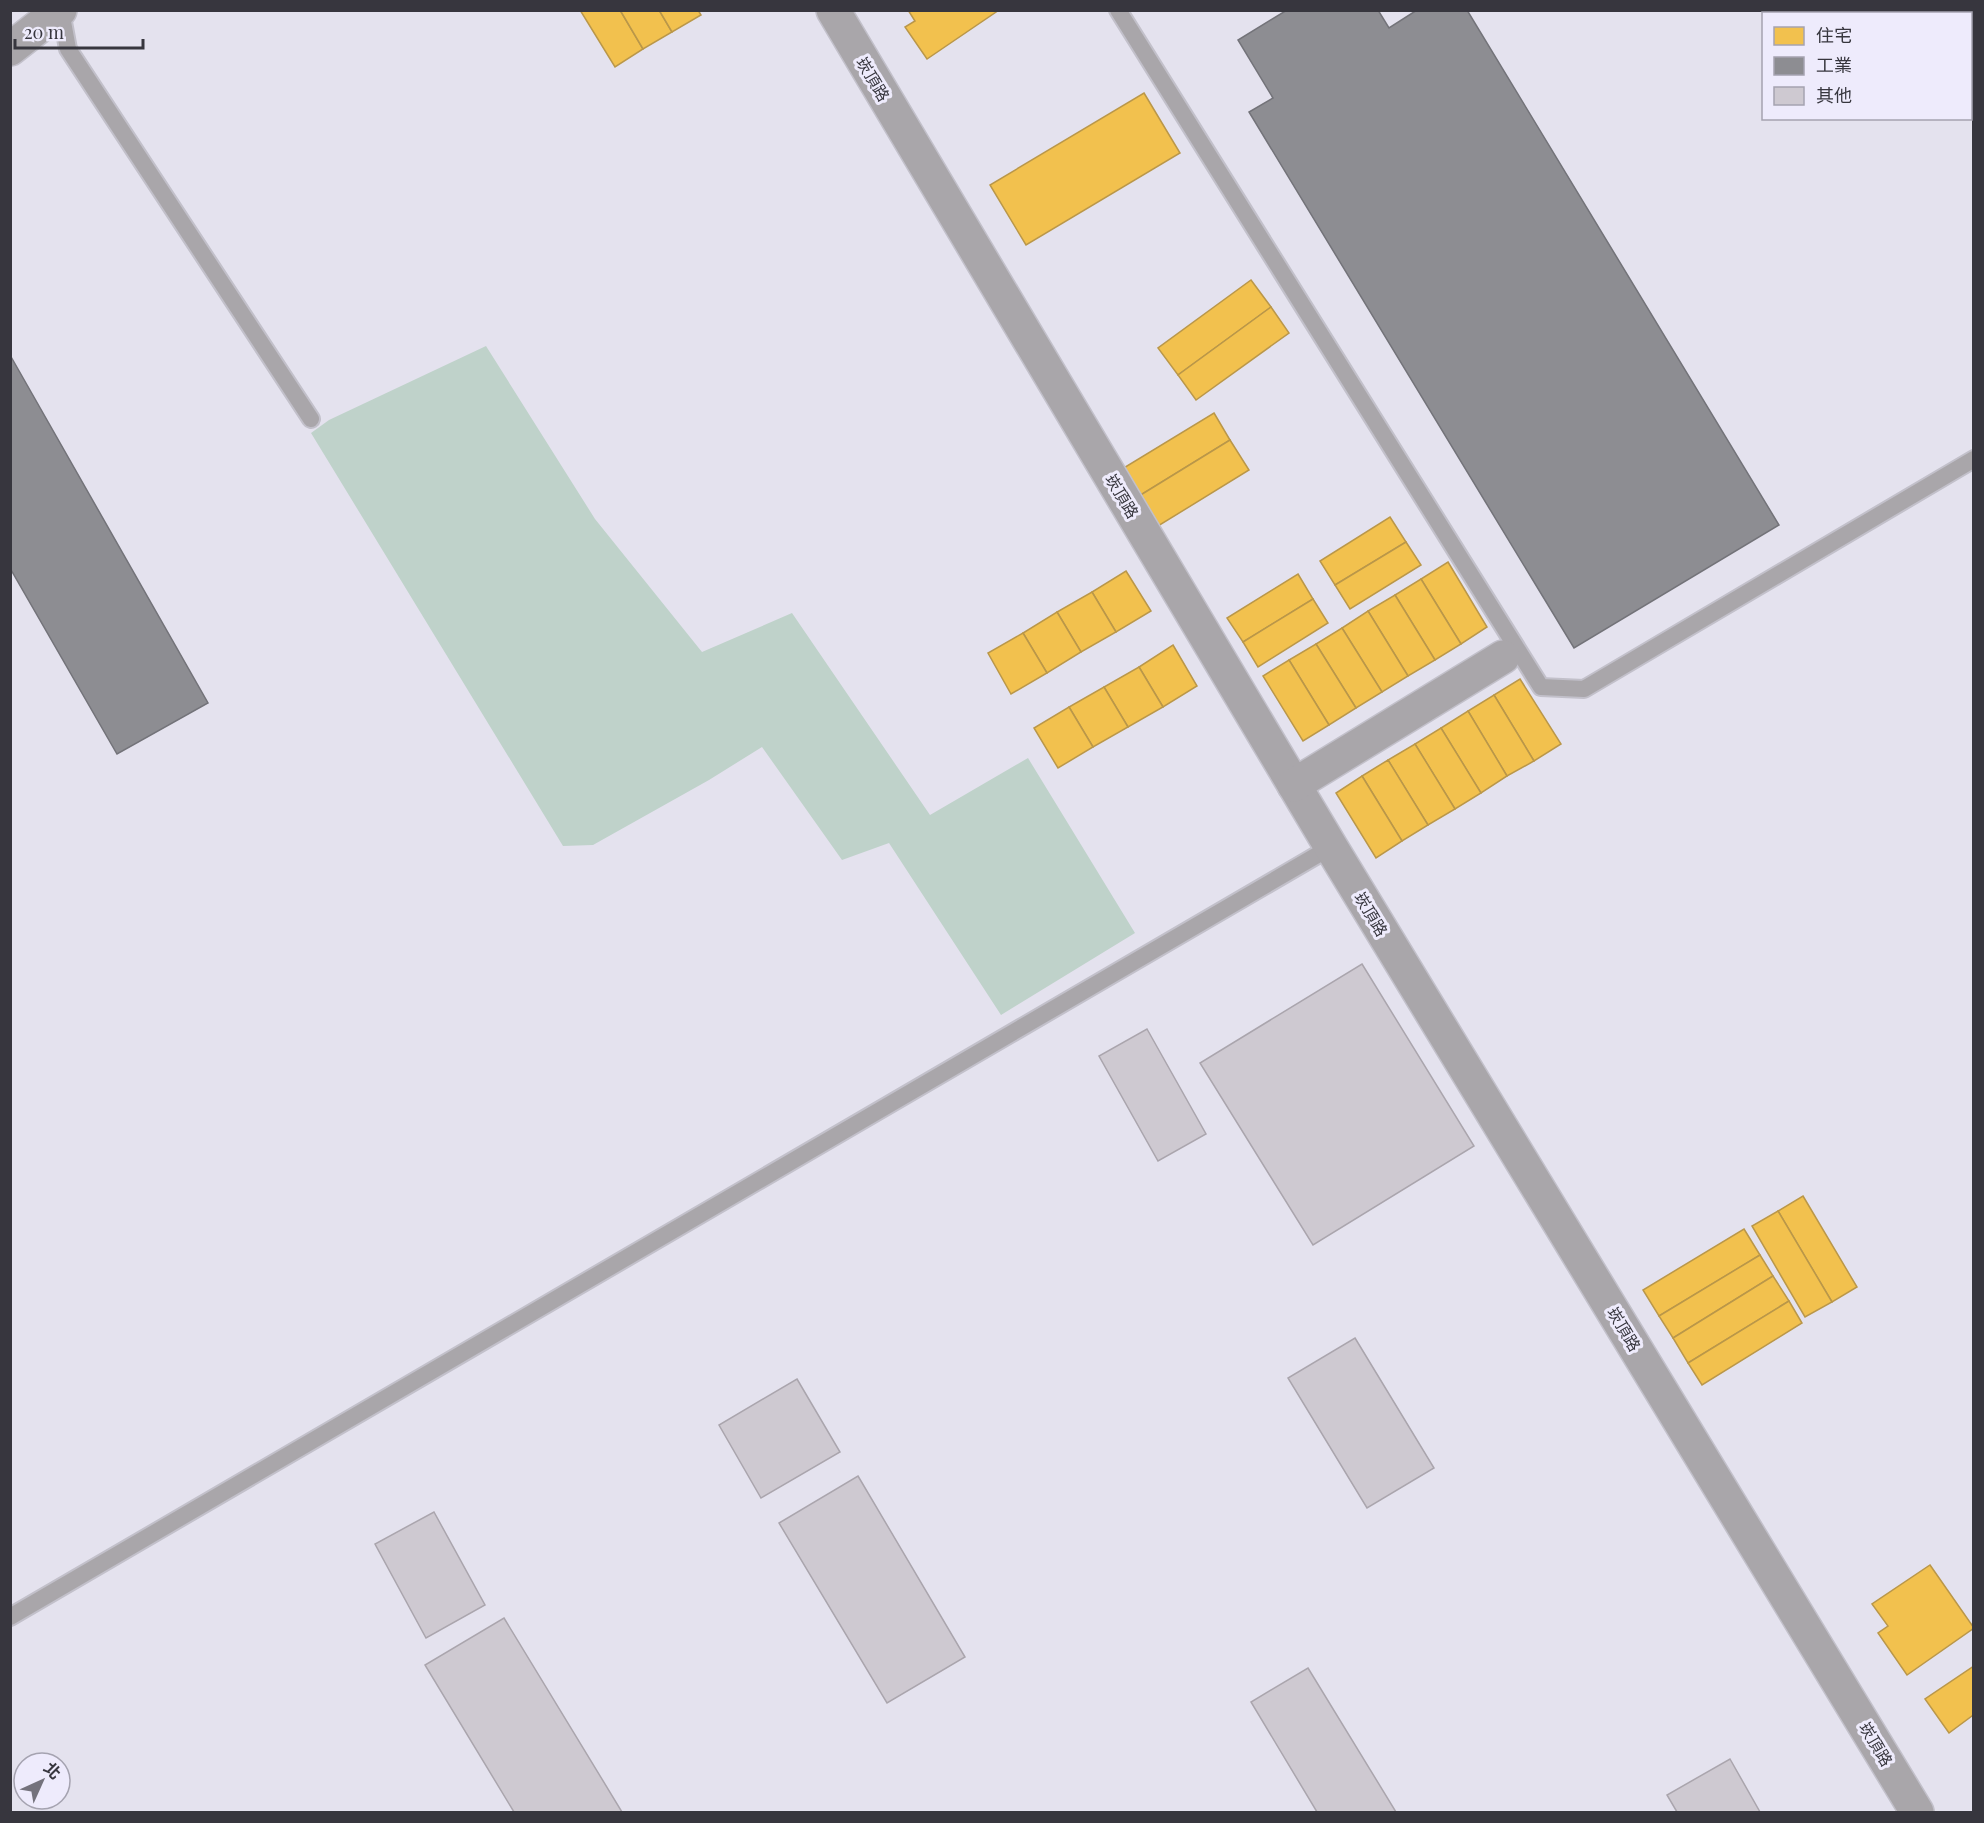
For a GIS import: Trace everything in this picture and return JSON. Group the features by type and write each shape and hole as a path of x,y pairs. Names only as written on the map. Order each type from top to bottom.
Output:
{"street":[{"name":"崁頂路","path":"833,10 1330,846 1917,1812"},
{"path":"10,49 61,11"},
{"path":"1294,785 1503,657"}],"lane":[{"path":"1118,10 1541,687 1584,689 1974,459"},
{"path":"61,11 68,49 311,419"},
{"path":"10,1617 1330,846"}],"green space":[{"path":"486,346 595,519 702,652 792,613 930,815 1028,758 1135,933 1001,1015 889,843 842,860 762,747 709,780 593,845 563,846 311,433 329,420"}],"building: 住宅":[{"path":"580,10 620,10 643,49 615,67"},
{"path":"620,10 659,10 672,32 643,49"},
{"path":"659,10 698,10 701,15 672,32"},
{"path":"908,10 999,10 927,59 905,27 915,21"},
{"path":"1144,93 1180,153 1026,245 990,185"},
{"path":"1251,280 1271,307 1178,375 1158,348"},
{"path":"1271,307 1289,333 1196,400 1178,375"},
{"path":"1214,413 1230,440 1139,496 1122,469"},
{"path":"1230,440 1249,470 1158,526 1139,496"},
{"path":"1390,517 1406,542 1335,585 1320,561"},
{"path":"1406,542 1421,565 1350,609 1335,585"},
{"path":"1448,562 1487,627 1461,644 1421,579"},
{"path":"1126,571 1151,611 1116,632 1092,592"},
{"path":"1298,574 1313,599 1243,642 1227,618"},
{"path":"1421,579 1461,644 1435,660 1395,595"},
{"path":"1092,592 1116,632 1081,652 1057,612"},
{"path":"1395,595 1435,660 1408,676 1368,611"},
{"path":"1313,599 1328,623 1258,667 1243,642"},
{"path":"1368,611 1408,676 1382,692 1342,628"},
{"path":"1057,612 1081,652 1047,673 1023,633"},
{"path":"1342,628 1382,692 1356,708 1316,644"},
{"path":"1023,633 1047,673 1011,694 988,653"},
{"path":"1316,644 1356,708 1329,725 1289,660"},
{"path":"1173,645 1197,686 1163,707 1139,667"},
{"path":"1289,660 1329,725 1303,741 1263,676"},
{"path":"1139,667 1163,707 1128,727 1104,687"},
{"path":"1520,679 1561,744 1534,761 1494,695"},
{"path":"1104,687 1128,727 1093,747 1069,707"},
{"path":"1494,695 1534,761 1507,776 1468,711"},
{"path":"1069,707 1093,747 1058,768 1034,728"},
{"path":"1468,711 1507,776 1481,793 1441,728"},
{"path":"1441,728 1481,793 1455,809 1415,744"},
{"path":"1415,744 1455,809 1428,825 1388,760"},
{"path":"1388,760 1428,825 1402,841 1362,776"},
{"path":"1362,776 1402,841 1376,858 1336,793"},
{"path":"1803,1196 1857,1287 1832,1302 1778,1211"},
{"path":"1778,1211 1832,1302 1805,1317 1752,1226"},
{"path":"1744,1229 1760,1255 1659,1316 1643,1290"},
{"path":"1760,1255 1773,1276 1673,1338 1659,1316"},
{"path":"1773,1276 1789,1301 1688,1363 1673,1338"},
{"path":"1789,1301 1802,1323 1702,1385 1688,1363"},
{"path":"1930,1565 1974,1628 1907,1675 1878,1633 1888,1626 1872,1604"},
{"path":"1974,1666 1974,1718 1972,1716 1949,1733 1925,1699"}],"building: 工業":[{"path":"1287,10 1378,10 1389,28 1417,10 1467,10 1779,525 1574,648 1249,112 1273,98 1238,40"},
{"path":"10,355 208,703 117,754 10,568"}],"building: 其他":[{"path":"1362,964 1474,1146 1313,1245 1200,1063"},
{"path":"1147,1029 1206,1134 1158,1161 1099,1056"},
{"path":"1355,1338 1434,1468 1367,1508 1288,1378"},
{"path":"797,1379 840,1452 761,1498 719,1425"},
{"path":"858,1476 965,1657 887,1703 779,1523"},
{"path":"434,1512 485,1605 426,1638 375,1544"},
{"path":"504,1618 622,1812 514,1812 425,1665"},
{"path":"1308,1668 1396,1812 1317,1812 1251,1702"},
{"path":"1730,1759 1760,1812 1677,1812 1667,1795"}]}
